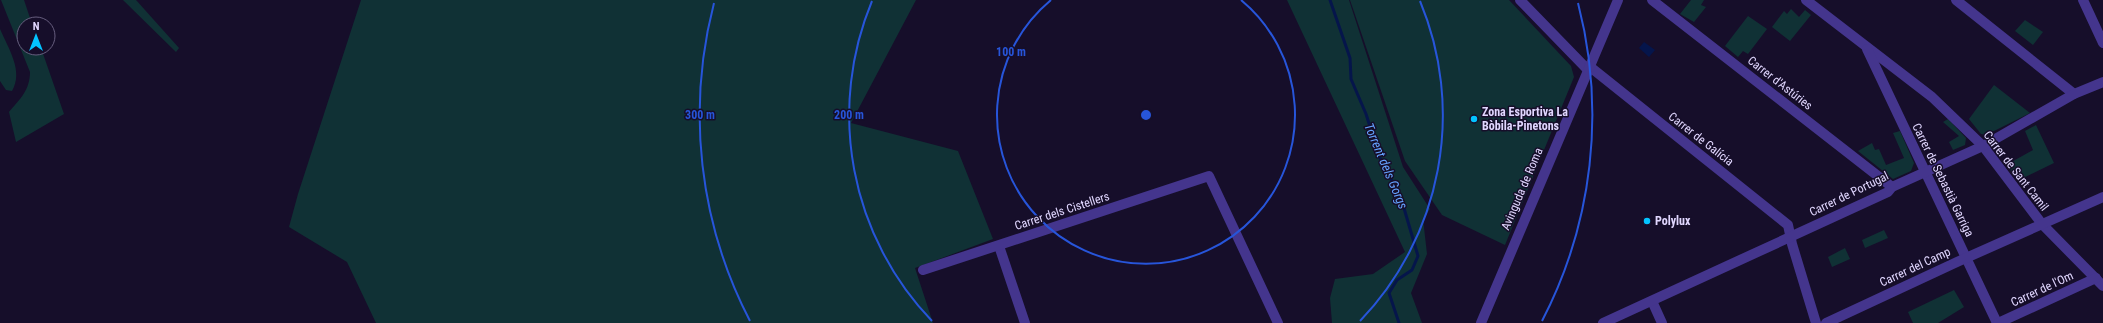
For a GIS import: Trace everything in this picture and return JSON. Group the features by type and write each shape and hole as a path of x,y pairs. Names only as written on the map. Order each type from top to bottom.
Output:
{"street":[{"name":"Carrer de Galícia","path":"1520,0 1588,67 1788,225 1816,323"},
{"name":"Avinguda de Roma","path":"1481,323 1588,67 1618,0"},
{"name":"Carrer d'Astúries","path":"1652,0 1892,187"},
{"name":"Carrer de Sant Camil","path":"1806,0 1932,97 1983,146 2042,224 2099,282"},
{"path":"1956,0 2074,94"},
{"path":"2083,0 2103,43"},
{"name":"Carrer de Sebastià Garriga","path":"1867,48 1998,323"},
{"path":"1881,78 1894,68"},
{"name":"Carrer de Portugal","path":"1603,323 1888,192 1892,187 1926,173 1983,146 2074,94 2103,82"},
{"name":"Carrer dels Cistellers","path":"923,270 1209,176 1278,323"},
{"name":"Carrer del Camp","path":"1826,323 2103,197"},
{"path":"999,246 1026,323"},
{"name":"Carrer de l'Om","path":"1998,323 2099,282"},
{"path":"1652,301 1662,323"}],"green space":[{"path":"1,0 24,0 29,16 16,16 16,37"},
{"path":"123,0 136,0 179,48 176,52"},
{"path":"361,0 916,0 851,123 958,151 993,239 915,268 933,323 376,323 347,262 289,227 298,194"},
{"path":"1287,0 1349,0 1403,167 1430,209 1423,219 1427,254 1411,293 1422,323 1332,323 1330,298 1335,279 1373,274 1405,252"},
{"name":"Zona Esportiva La Bòbila-Pinetons","path":"1350,0 1509,0 1571,66 1574,77 1505,245 1442,215 1405,161"},
{"path":"1691,0 1704,0 1701,5 1706,7 1694,22 1680,14"},
{"path":"1791,9 1799,17 1805,10 1811,15 1790,41 1772,27 1784,11 1787,14"},
{"path":"1748,16 1767,29 1748,54 1743,51 1738,57 1725,46"},
{"path":"2025,20 2043,32 2033,45 2015,31"},
{"path":"0,29 16,68 15,83 12,91 6,90 0,81"},
{"path":"24,56 44,56 64,114 16,142 9,112 26,89 30,78 30,72"},
{"path":"1994,85 2030,113 1986,135 1981,134 1969,119"},
{"path":"1948,119 1966,138 1965,145 1953,150 1949,142 1959,136 1943,122"},
{"path":"2036,125 2054,163 2019,180 2006,165 2033,150 2025,131"},
{"path":"1900,131 1914,163 1911,171 1893,179 1858,151 1872,143 1875,150 1879,149 1886,165 1904,158 1893,133"},
{"path":"1884,230 1888,238 1865,248 1862,240"},
{"path":"1845,248 1850,259 1832,267 1828,257"},
{"path":"1954,290 1964,307 1938,323 1913,323 1908,312"}],"shaded area":[{"path":"1644,42 1655,50 1649,57 1639,48"}],"waterway":[{"name":"Torrent dels Gorgs","path":"1330,0 1350,58 1351,79 1366,114 1380,158 1401,198 1418,256 1412,270 1397,280 1389,293 1399,323"}],"place":[{"name":"Zona Esportiva La Bòbila-Pinetons","path":"1474,119"},
{"name":"Polylux","path":"1647,221"}]}
